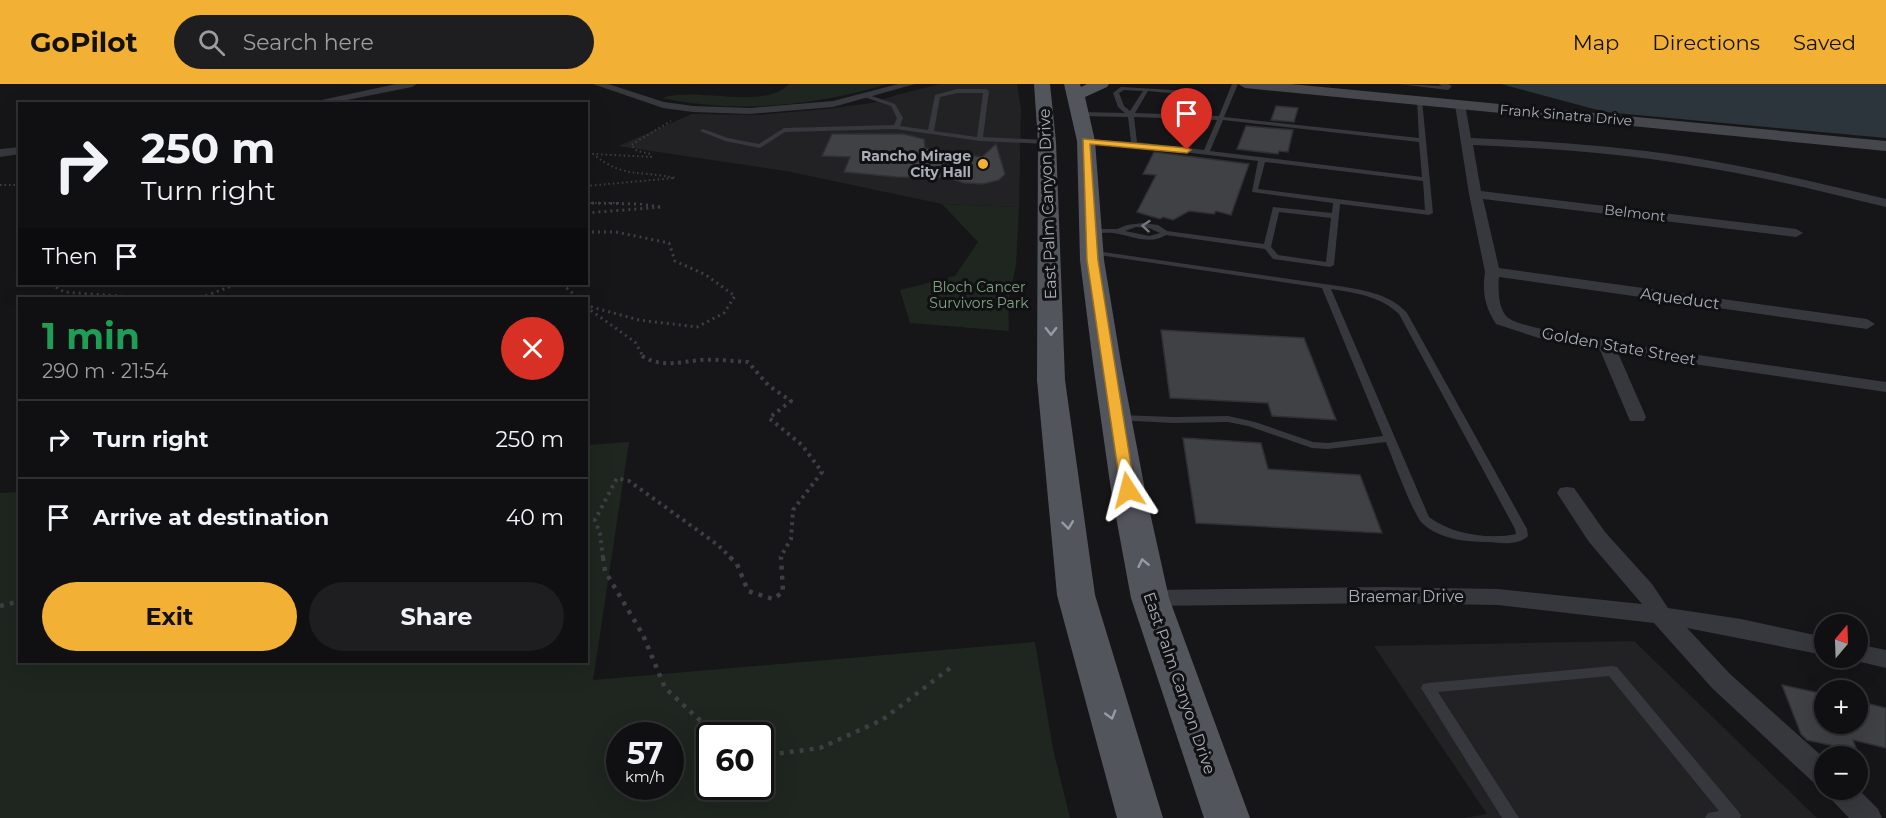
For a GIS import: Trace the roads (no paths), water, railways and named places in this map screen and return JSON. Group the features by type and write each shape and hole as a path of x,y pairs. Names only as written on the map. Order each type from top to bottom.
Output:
{"main road":[{"name":"East Palm Canyon Drive","path":"1042,84 1047,142 1052,380 1076,595 1140,818"},
{"path":"1078,108 1101,84"},
{"name":"Frank Sinatra Drive","path":"1245,84 1341,90 1420,101 1886,146"},
{"name":"East Palm Canyon Drive","path":"1078,108 1100,238 1116,418 1150,598 1227,818"}],"street":[{"path":"318,102 412,84"},
{"path":"598,84 647,101 693,109 750,111 833,104 910,84"},
{"name":"Golden State Street","path":"1460,105 1475,194 1492,272 1490,288 1494,308 1502,321 1545,335 1607,346 1886,387"},
{"path":"1466,141 1561,146 1663,157 1803,184 1886,203"},
{"path":"0,153 18,150"},
{"name":"Belmont","path":"1475,194 1796,233"},
{"name":"Aqueduct","path":"1492,272 1867,324"},
{"path":"1607,346 1637,417"},
{"path":"1567,493 1597,537 1644,590 1661,615 1721,681 1814,766"},
{"name":"Braemar Drive","path":"1150,598 1383,595 1498,597 1661,615 1741,628 1814,644"},
{"path":"1868,655 1886,659"},
{"path":"1850,800 1868,818"}],"lane":[{"path":"1173,91 1179,84"},
{"path":"1206,153 1235,84"},
{"path":"1402,84 1448,88 1449,86 1441,84"},
{"path":"1131,115 1121,107 1116,93 1123,88 1194,93 1197,96"},
{"path":"1134,144 1131,115 1147,89"},
{"path":"931,132 937,96 957,91 986,91 980,139"},
{"path":"866,96 893,105 900,118 896,127"},
{"path":"1262,159 1254,191 1430,213 1420,101"},
{"path":"1078,108 1131,115 1190,114 1422,140"},
{"path":"1078,108 1134,144 1426,179"},
{"path":"703,131 728,140 760,146 784,130 896,127 980,139 1047,142"},
{"path":"1100,238 1133,225 1146,225 1157,227 1165,233 1267,247 1276,258 1330,265 1337,202"},
{"path":"1267,247 1276,209 1335,216"},
{"path":"1100,238 1148,238 1159,237 1165,233"},
{"path":"1100,238 1382,297 1395,304 1404,313 1521,529 1522,536 1515,539 1453,536 1440,531 1424,519 1325,286"},
{"path":"1116,418 1227,419 1251,424 1312,445 1328,446 1390,438"},
{"path":"1511,818 1428,688 1612,671 1733,816 1713,818"}],"place":[{"name":"Rancho Mirage City Hall","path":"983,164"}],"park label":[{"name":"Bloch Cancer Survivors Park","path":"979,296"}]}
